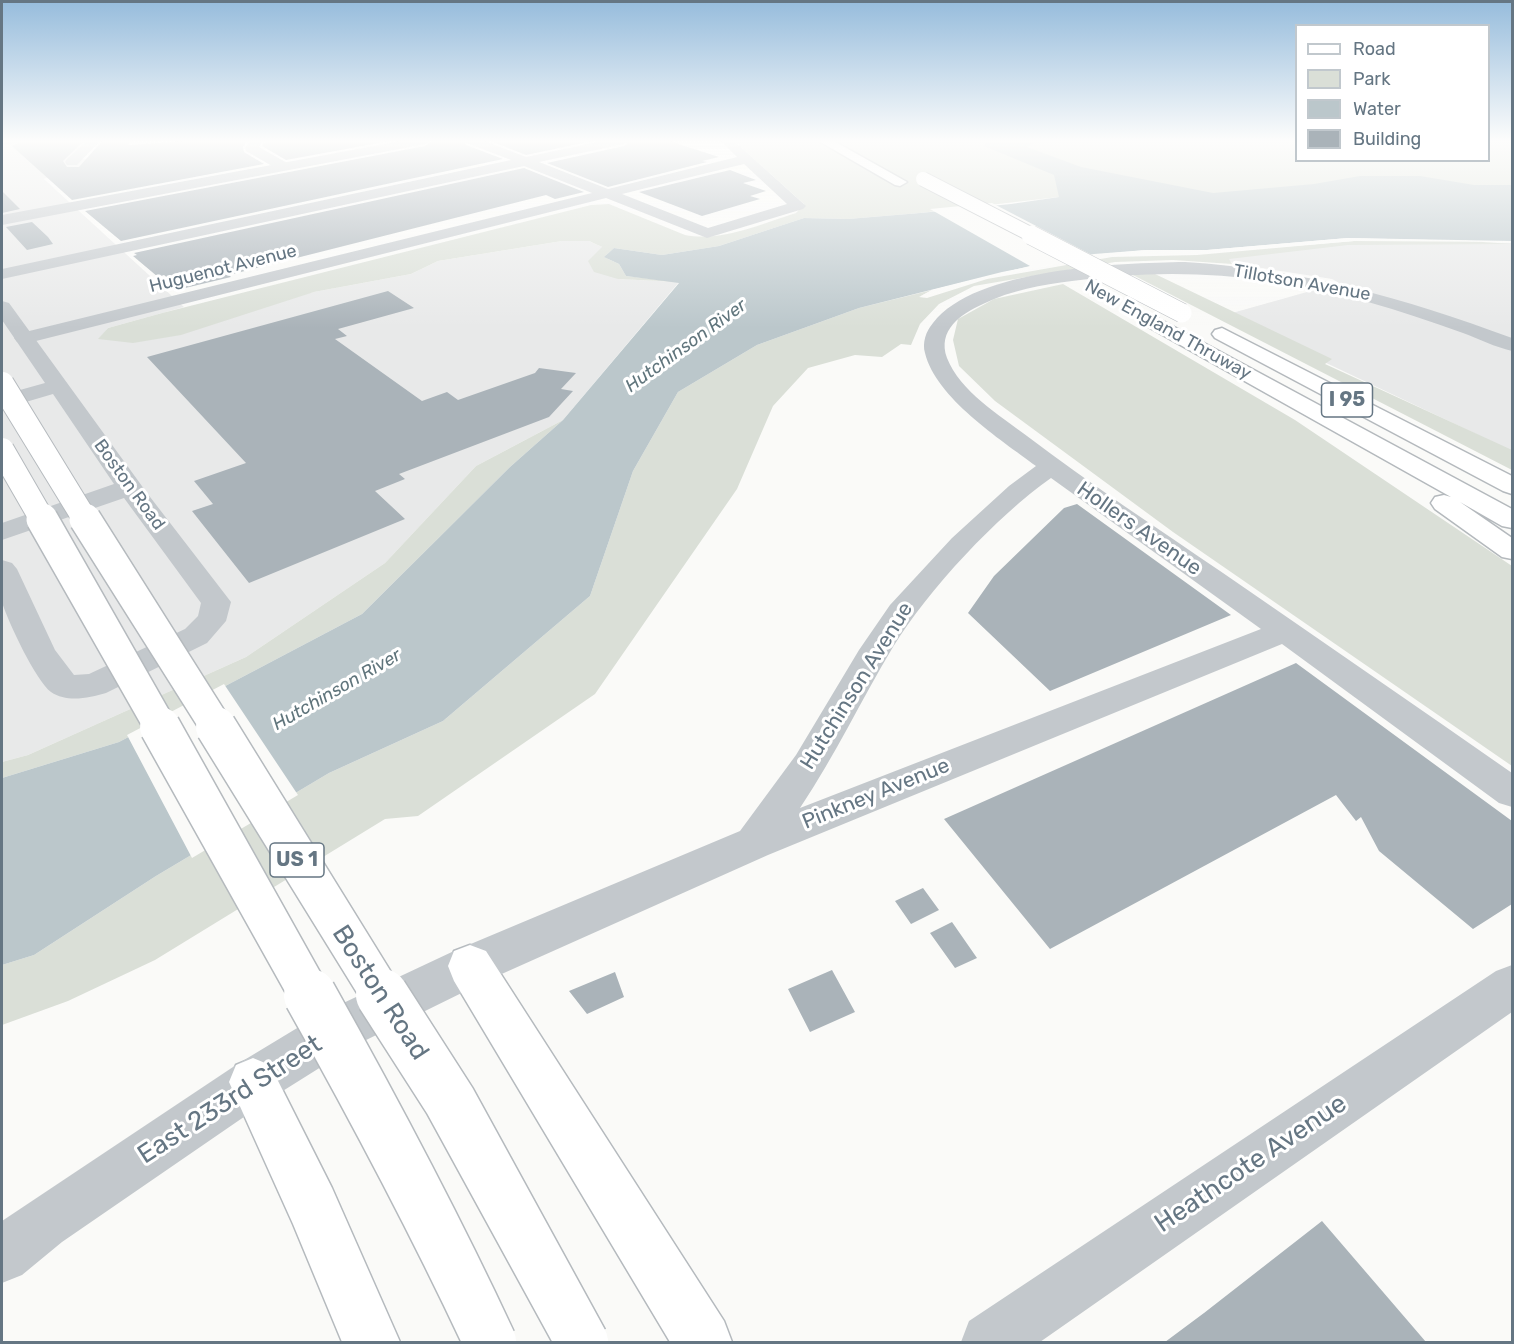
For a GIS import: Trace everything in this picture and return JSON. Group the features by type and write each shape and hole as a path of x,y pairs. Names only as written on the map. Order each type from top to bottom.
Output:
{"main road":[{"name":"New England Thruway","path":"946,203 1005,240"},
{"name":"New England Thruway","path":"969,203 1512,486"},
{"name":"New England Thruway","path":"1047,263 1092,283"},
{"name":"New England Thruway","path":"1145,317 1512,520"},
{"name":"Boston Road","path":"2,384 141,610 192,688 345,939 450,1101 582,1342"},
{"path":"1353,432 1391,468 1512,551"},
{"name":"US 1","path":"2,450 369,1100 442,1239 490,1342"},
{"path":"470,966 703,1342"},
{"path":"253,1082 318,1218 371,1342"}],"street":[{"path":"2,220 92,203"},
{"path":"2,274 332,203"},
{"name":"Huguenot Avenue","path":"24,338 571,203"},
{"path":"629,203 707,233 798,206 794,203"},
{"name":"Tillotson Avenue","path":"1092,283 1134,268 1186,267 1278,275 1369,294 1508,343"},
{"name":"Hollers Avenue","path":"1092,283 1030,283 970,302 948,316 935,338 934,347 938,362 955,387 974,406 1052,467 1512,792"},
{"name":"Boston Road","path":"2,306 130,488 216,602 213,620 196,636 94,685 71,687 62,683 41,654 2,570"},
{"path":"2,402 58,386"},
{"name":"Hutchinson Avenue","path":"754,843 817,752 846,698 890,627 909,602 969,536 1031,478 1052,467"},
{"path":"2,532 130,488"},
{"name":"Pinkney Avenue","path":"470,966 754,843 1286,631"},
{"name":"East 233rd Street","path":"2,1255 43,1223 253,1082 339,1029 470,966"},
{"name":"Heathcote Avenue","path":"990,1342 1512,987"}],"shaded area":[{"path":"2,203 70,203 184,307 108,328 99,339 314,292 411,274 438,261 562,241 589,241 602,247 618,279 679,282 563,420 476,466 385,563 246,657 28,755 2,762"},
{"path":"1348,243 1512,243 1512,451 1225,315 1339,283 1332,279 1236,264 1217,257"}],"green space":[{"path":"803,203 1009,203 848,219 804,218 719,246 662,255 614,248 604,257 619,264 626,276 679,282 618,279 594,272 588,261 602,247 589,241 562,241 438,261 411,274 314,292 181,335 133,343 98,339 108,328 162,313 591,205 609,204 685,235 699,237 741,231 796,213 804,204"},
{"path":"1354,241 1468,241 1512,244 1348,245 1229,259 1232,264 1173,260 1115,262 974,286 939,304 920,324 911,345 901,344 882,357 855,355 808,368 773,406 737,489 595,694 418,816 385,819 155,960 68,1001 2,1025 2,965 34,955 156,876 329,773 443,721 590,596 633,471 678,392 757,345 859,308 932,290 919,297 927,298 987,279 1112,257 1197,255"},
{"path":"1153,273 1332,359 1325,364 1512,450 1512,470 1131,274"},
{"path":"1063,284 1295,420 1512,566 1512,766 1173,532 995,401 959,366 953,340 958,319 994,299"},
{"path":"563,420 510,467 362,614 119,742 2,778 2,762 28,755 246,657 385,563 476,466"}],"water":[{"name":"Hutchinson River","path":"1512,203 1512,241 1348,238 1207,250 1146,250 1094,254 1002,272 859,308 757,345 678,392 633,471 590,596 443,721 329,773 156,876 34,955 2,965 2,778 119,742 362,614 510,467 563,420 679,283 626,276 619,264 604,257 614,248 662,255 719,246 804,218 848,219 1011,204"}],"pier":[{"path":"992,203 1092,255 1146,250 1207,250 1348,238 1512,242 1354,241 1207,253 1146,253 1095,257 1002,274 921,296 932,290 1030,266 930,209"},
{"path":"224,684 298,795 192,858 127,735"}],"building":[{"path":"2,203 14,203 20,209 2,213"},
{"path":"128,203 299,203 121,241 85,211"},
{"path":"365,203 515,203 181,289 164,275 158,277 133,256 137,255 134,253"},
{"path":"667,203 747,203 702,216"},
{"path":"32,222 53,244 27,250 6,227"},
{"path":"388,291 414,308 338,329 347,336 335,339 422,401 447,392 458,400 535,373 539,368 576,373 561,389 573,391 549,417 399,474 405,479 375,491 405,519 249,583 192,511 213,504 194,481 246,463 147,357"},
{"path":"1077,504 1231,615 1050,691 968,613 994,576 1064,508"},
{"path":"1296,663 1512,821 1512,904 1473,929 1379,851 1361,817 1356,821 1336,795 1050,949 944,819"},
{"path":"923,888 939,910 911,924 895,901"},
{"path":"952,922 977,958 955,968 930,933"},
{"path":"832,970 855,1012 810,1032 788,989"},
{"path":"615,972 624,997 587,1014 569,991"},
{"path":"1322,1221 1426,1342 1165,1342 1204,1313"}]}
